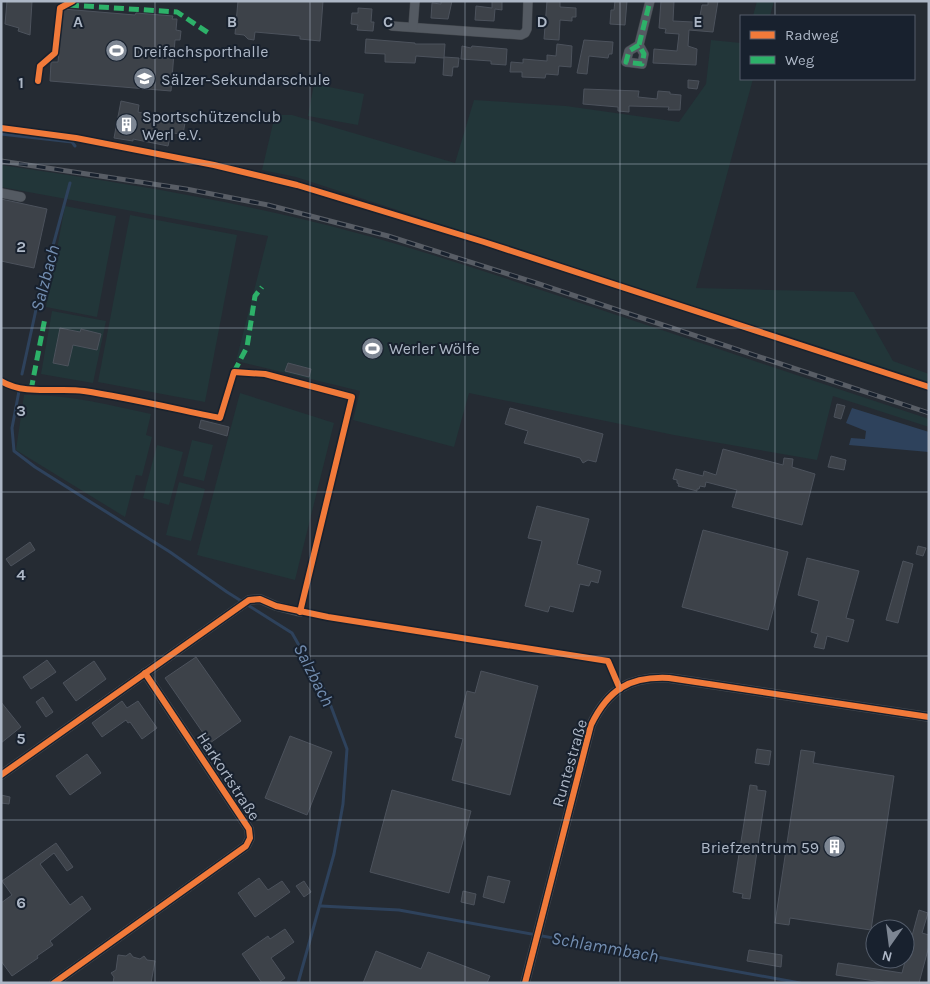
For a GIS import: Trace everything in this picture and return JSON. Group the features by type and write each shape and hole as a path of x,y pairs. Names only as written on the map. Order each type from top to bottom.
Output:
{"street":[{"path":"413,27 415,1"},
{"path":"392,26 521,35 527,29 528,1"},
{"path":"639,45 650,1"},
{"path":"1,193 21,197"},
{"path":"1,775 249,600 260,599 276,606 300,612"},
{"name":"Harkortstraße","path":"54,983 246,846 250,838 249,829 145,673"},
{"name":"Runtestraße","path":"525,983 591,725 608,697 620,689 638,680 654,677 669,678 929,717"}],"green space":[{"path":"757,1 774,1 770,15 753,15"},
{"path":"711,40 740,43 740,80 753,80 696,288 854,292 893,361 929,374 929,383 296,177 262,170 275,115 292,115 455,163 474,100 566,106 679,122 706,84"},
{"path":"314,84 364,94 358,125 308,116"},
{"path":"1,165 134,185 222,202 310,221 377,239 499,276 929,419 929,427 833,396 817,460 674,435 469,393 454,447 353,420 360,391 236,361 268,236 1,187"},
{"path":"65,206 116,216 97,317 46,307"},
{"path":"130,215 237,235 205,402 98,382"},
{"path":"52,311 106,321 93,383 41,374"},
{"path":"240,393 334,423 295,580 197,555"},
{"path":"24,395 72,398 151,414 146,435 152,437 142,476 136,475 125,517 16,450"},
{"path":"192,440 213,445 204,481 183,476"},
{"path":"157,445 183,452 169,505 143,498"},
{"path":"179,482 205,489 191,541 166,535"}],"water":[{"path":"852,408 929,432 929,452 849,445 851,438 865,439 866,431 846,423"}],"building":[{"path":"7,1 32,1 30,35 18,31 19,28 5,24"},
{"path":"238,1 323,1 320,41 300,39 300,36 255,32 254,40 248,39 244,35 235,34"},
{"path":"441,1 452,1 448,19 431,18 432,3 441,4"},
{"path":"492,1 502,1 502,10 495,9 494,21 475,20 476,6 492,8"},
{"path":"547,1 560,1 560,7 576,8 576,17 572,17 572,21 560,20 559,40 544,39"},
{"path":"615,1 627,1 625,25 610,24 611,10 614,10"},
{"path":"661,1 674,1 673,21 693,22 699,21 702,5 708,5 708,1 718,1 713,32 689,30 688,46 697,49 696,65 653,63 654,49 677,51 679,34 665,33 666,29 659,28"},
{"path":"358,8 372,9 371,22 374,22 373,31 357,30 358,25 351,24 352,13 358,13"},
{"name":"Dreifachsporthalle","path":"63,9 173,16 172,19 177,19 176,30 181,31 180,40 175,40 171,91 50,81 51,62 58,62"},
{"path":"366,39 415,44 445,44 444,58 416,56 415,63 385,62 385,54 365,53"},
{"path":"584,40 613,42 612,54 609,54 608,58 589,56 587,74 577,73"},
{"path":"557,44 572,46 571,67 559,66 558,75 546,74 545,78 522,77 522,72 510,72 511,62 523,63 523,59 547,61 547,55 556,56"},
{"path":"462,46 507,49 506,65 491,64 491,61 461,59"},
{"path":"444,57 459,58 458,67 453,67 452,76 443,75"},
{"path":"688,80 699,81 697,89 688,88"},
{"path":"584,89 639,91 638,97 657,99 658,91 670,92 670,94 681,95 680,110 668,110 669,107 629,106 629,112 618,111 618,107 583,104"},
{"path":"121,101 139,105 138,112 185,123 183,134 171,133 168,146 133,139 133,141 114,138"},
{"path":"1,199 47,209 34,268 1,261"},
{"path":"60,328 80,332 81,329 101,334 97,350 73,345 68,366 53,363"},
{"path":"288,363 311,369 309,377 285,371"},
{"path":"837,404 845,406 841,419 834,417"},
{"path":"510,408 603,434 596,462 588,460 583,463 580,458 524,443 528,431 505,424"},
{"path":"201,420 229,427 227,436 199,428"},
{"path":"723,449 783,465 784,458 793,459 792,467 815,474 802,525 732,507 737,490 706,482 705,487 700,486 697,491 678,486 677,480 673,479 676,469 703,476 704,471 716,475"},
{"path":"831,456 846,460 844,470 828,467"},
{"path":"537,506 589,519 577,564 601,571 598,583 591,581 589,586 580,584 573,612 550,606 548,612 525,606 542,541 528,538"},
{"path":"703,530 788,552 768,630 682,607"},
{"path":"30,542 35,550 11,566 6,559"},
{"path":"918,546 926,548 923,556 916,554"},
{"path":"807,558 859,571 846,618 854,620 848,642 827,636 824,649 814,647 818,634 811,632 819,601 798,595"},
{"path":"903,561 913,564 898,623 886,620"},
{"path":"196,657 241,721 210,743 165,678"},
{"path":"47,660 56,672 31,689 23,677"},
{"path":"94,661 106,679 76,701 63,683"},
{"path":"481,671 538,686 510,795 452,780 463,739 455,737 467,691 475,693"},
{"path":"43,697 53,712 46,717 36,702"},
{"path":"122,701 127,708 138,701 157,728 142,739 130,722 128,723 126,720 102,737 92,723"},
{"path":"1,702 21,727 1,743"},
{"path":"290,736 332,752 307,815 265,798"},
{"path":"757,749 771,751 769,765 755,763"},
{"name":"Briefzentrum 59","path":"801,750 815,752 813,763 894,776 873,919 865,919 865,929 790,918 789,925 775,923"},
{"path":"87,754 101,773 70,795 56,776"},
{"path":"750,785 757,786 757,790 766,791 750,899 742,898 743,894 733,892"},
{"path":"392,790 471,811 449,893 370,872"},
{"path":"1,795 10,797 9,804 1,803"},
{"path":"56,843 73,867 67,871 54,853 40,864 70,905 82,896 91,909 50,941 53,945 37,956 38,958 12,976 1,961 1,903 12,895 2,881"},
{"path":"488,876 510,881 504,903 483,897"},
{"path":"259,878 268,890 282,881 290,892 255,917 238,893"},
{"path":"304,881 311,892 304,897 296,886"},
{"path":"463,891 476,894 474,905 461,902"},
{"path":"919,910 928,913 922,933 929,935 929,946 919,983 888,983 836,975 838,963 865,967 865,969 902,973 903,969 915,969 915,925"},
{"path":"285,929 294,942 271,958 285,978 278,983 262,983 242,954 268,936 270,939"},
{"path":"749,950 782,955 781,967 747,961"},
{"path":"376,951 421,969 428,952 490,976 487,983 363,983"},
{"path":"130,953 133,957 140,959 144,956 147,960 155,961 151,983 113,983 114,977 111,973 116,970 118,955 126,956"}],"waterway":[{"name":"Salzbach","path":"1,134 72,142 75,146"},
{"name":"Salzbach","path":"22,374 37,305 70,183"},
{"name":"Salzbach","path":"19,391 12,428 14,451 35,467 170,552 227,592 292,633 326,693 347,749 343,804 334,854 298,983"},
{"name":"Schlammbach","path":"321,906 399,910 800,983"}],"railway":[{"path":"1,161 186,189 268,205 388,236 929,413"}],"marked path":[{"path":"639,45 629,51 626,62 642,64 644,54 639,45 650,1"},
{"path":"69,5 177,12 210,34"},
{"path":"234,372 247,347 255,296 262,287"},
{"path":"31,390 45,318"}],"cycle path":[{"path":"38,81 40,66 55,53 60,8 73,1"},
{"path":"1,128 76,138 214,165 297,185 484,242 929,387"},
{"path":"1,381 11,386 31,390 84,391 220,418 234,372 265,374 352,397 300,612"},
{"path":"1,775 249,600 260,599 276,606 328,617 608,661 620,689"},
{"path":"54,983 246,846 250,838 249,829 145,673"},
{"path":"525,983 591,725 605,703 621,688 642,680 669,678 929,717"}],"place":[{"name":"Dreifachsporthalle","path":"117,51"},
{"name":"Sälzer-Sekundarschule","path":"145,79"},
{"name":"Sportschützenclub Werl e.V.","path":"126,125"},
{"name":"Werler Wölfe","path":"373,348"},
{"name":"Briefzentrum 59","path":"835,847"}]}
